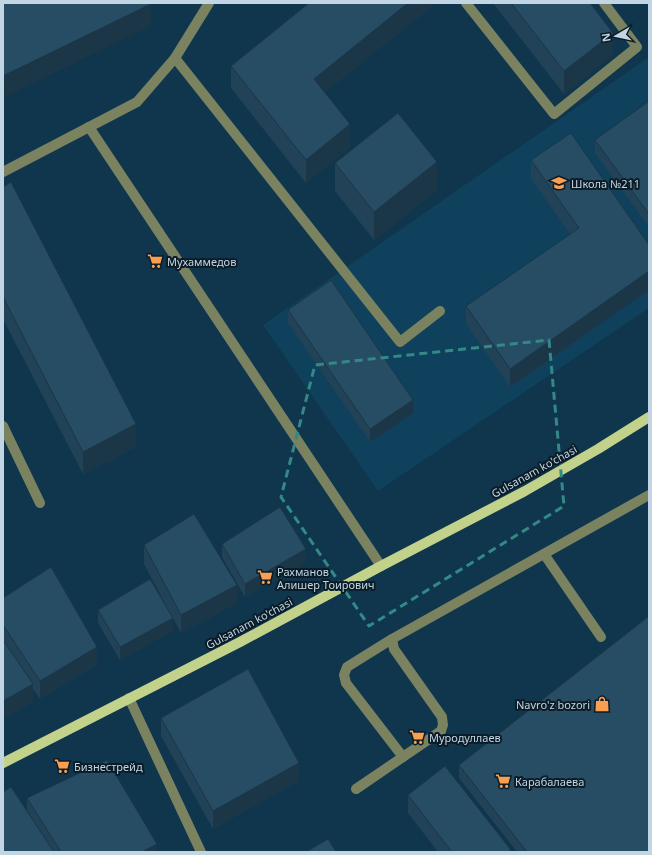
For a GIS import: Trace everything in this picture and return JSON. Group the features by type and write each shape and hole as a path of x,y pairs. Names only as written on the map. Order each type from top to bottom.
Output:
{"main road":[{"name":"Gulsanam ko'chasi","path":"3,763 240,642 525,491 598,449 649,417"}],"lane":[{"path":"3,172 137,102 175,58 209,3"},
{"path":"466,3 554,114 637,47 604,3"},
{"path":"175,58 400,342 440,311"},
{"path":"89,128 381,566"},
{"path":"3,426 40,503"},
{"path":"403,757 346,683 344,675 347,667 392,639 649,496"},
{"path":"544,554 601,637"},
{"path":"356,789 440,731 443,725 442,717 394,649 392,639"},
{"path":"128,698 201,852"}],"highlighted area":[{"path":"549,340 564,506 369,626 281,497 315,365"}],"shaded area":[{"name":"Школа №211","path":"649,57 649,308 378,491 263,325"}],"building":[{"path":"3,3 150,3 151,4 3,76"},
{"path":"309,3 408,3 314,79 350,124 306,160 231,66"},
{"path":"511,3 590,3 613,33 564,71"},
{"path":"649,101 649,214 595,140"},
{"path":"398,113 437,162 374,212 335,163"},
{"path":"571,133 649,245 649,271 510,369 466,306 579,228 531,160"},
{"path":"11,182 136,424 83,452 3,297 3,187"},
{"path":"331,280 413,400 370,429 288,310"},
{"path":"280,507 306,549 245,584 222,544"},
{"path":"194,514 237,585 181,615 144,545"},
{"path":"51,567 97,647 40,681 3,625 3,598"},
{"path":"150,579 173,618 120,647 98,610"},
{"name":"Navro'z bozori","path":"649,616 649,852 527,852 459,765"},
{"path":"3,640 33,684 3,701"},
{"path":"248,669 299,763 213,811 161,718"},
{"path":"107,760 157,844 142,852 61,852 27,798"},
{"path":"445,766 511,850 508,852 452,852 408,795"},
{"path":"11,787 54,852 3,852 3,792"},
{"path":"328,839 336,852 306,852"}],"place":[{"name":"Школа №211","path":"559,183"},
{"name":"Мухаммедов","path":"155,261"},
{"name":"Рахманов Алишер Тоирович","path":"265,577"},
{"name":"Navro'z bozori","path":"602,704"},
{"name":"Муродуллаев","path":"417,737"},
{"name":"Бизнестрейд","path":"62,766"},
{"name":"Карабалаева","path":"503,781"}]}
